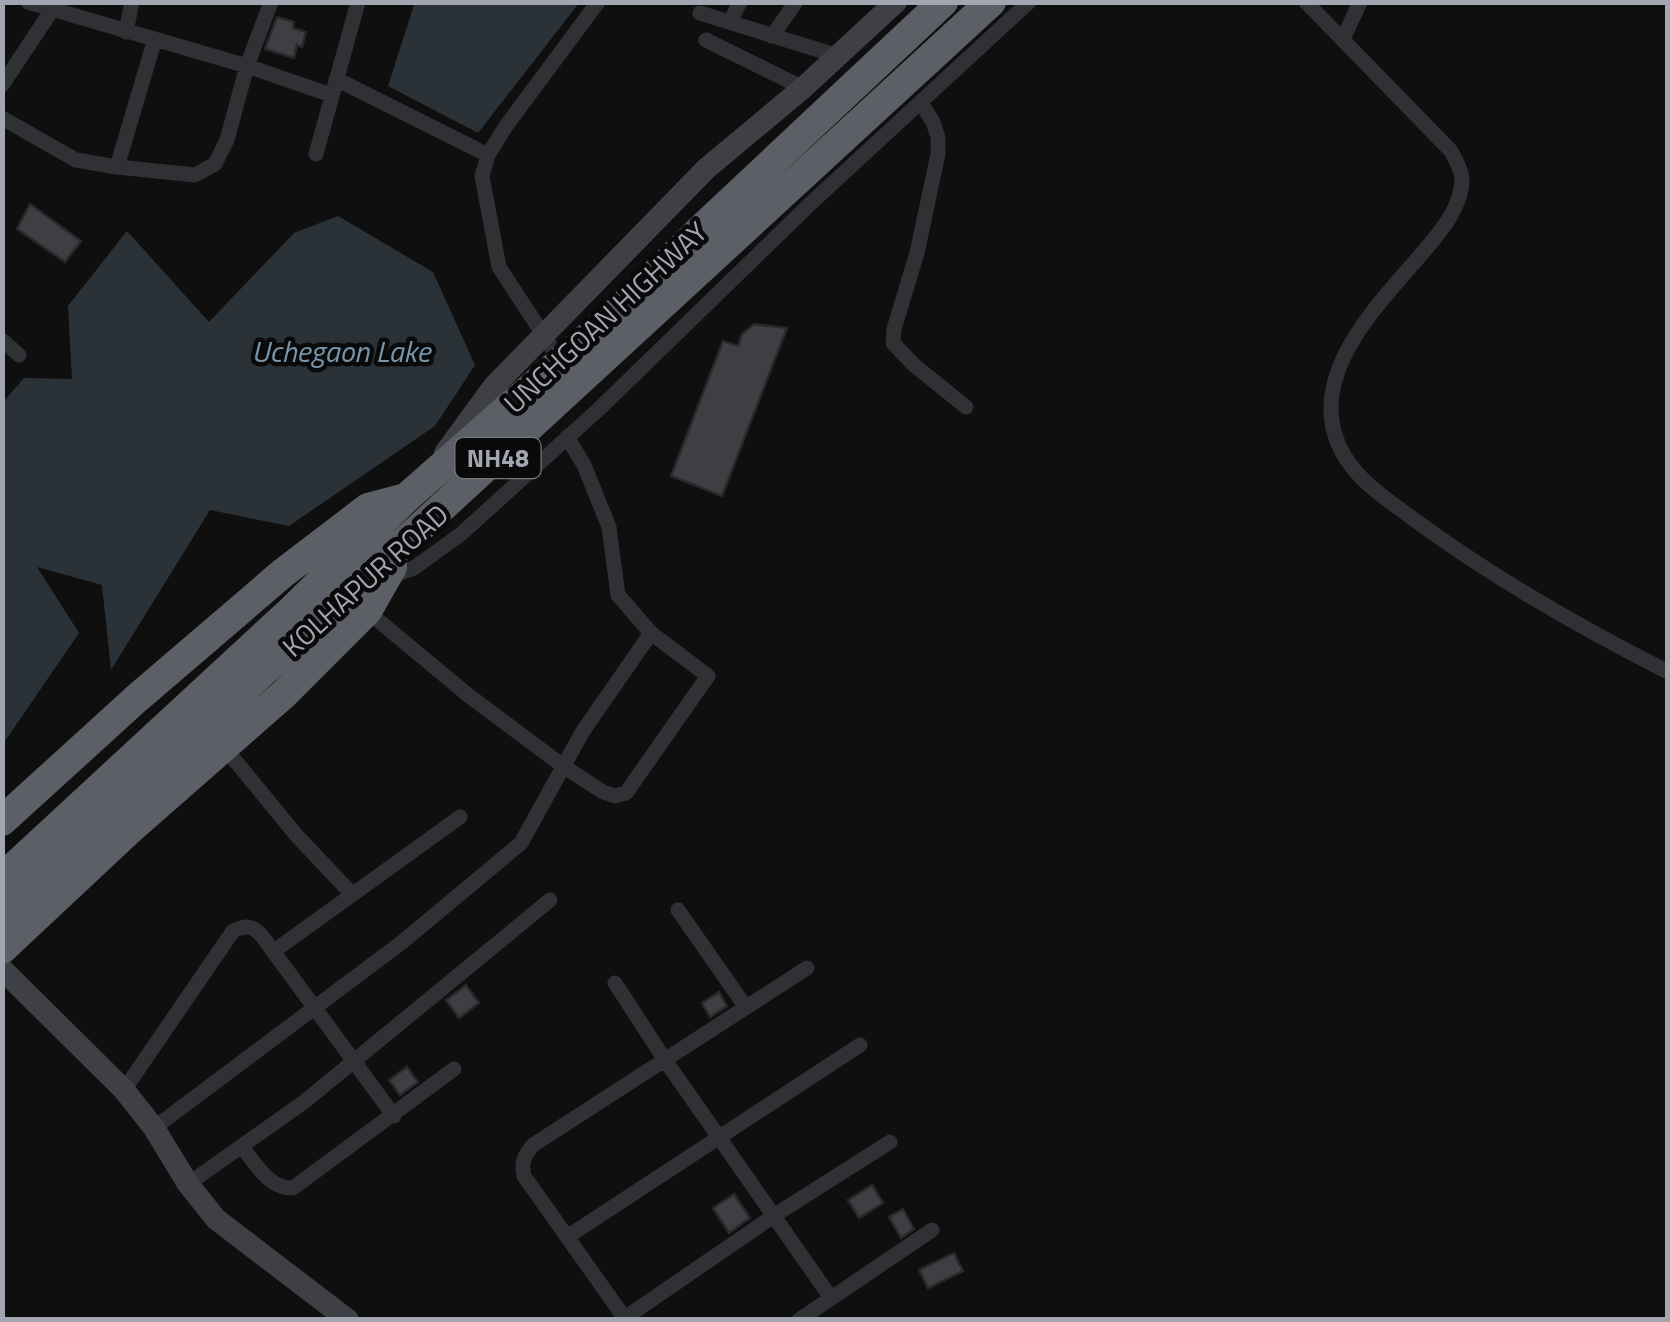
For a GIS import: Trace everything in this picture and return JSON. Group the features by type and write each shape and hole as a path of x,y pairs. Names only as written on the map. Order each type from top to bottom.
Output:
{"highway":[{"name":"UNCHGOAN HIGHWAY","path":"2,878 293,609 404,499 561,362 944,2"},
{"name":"KOLHAPUR ROAD","path":"2,912 991,2"},
{"path":"2,821 283,573 368,508 404,499"},
{"path":"2,949 284,694 366,611 409,539"}],"street":[{"path":"28,2 154,42 334,87 488,155"},
{"path":"126,32 132,2"},
{"path":"2,118 76,160 195,175 215,164 271,2"},
{"path":"316,154 358,2"},
{"path":"561,362 499,266 482,176 488,155 506,126 598,2"},
{"path":"730,22 740,2"},
{"path":"772,36 796,2"},
{"path":"386,579 414,568 461,534 1029,2"},
{"path":"1306,2 1452,151 1463,177 1456,207 1358,330 1335,372 1329,410 1344,456 1373,489 1438,537 1609,642 1668,672"},
{"path":"1343,39 1360,2"},
{"path":"429,477 494,386 706,168 803,88 892,3"},
{"path":"2,84 52,10"},
{"path":"700,13 838,56"},
{"path":"706,40 803,88"},
{"path":"117,168 154,42"},
{"path":"922,103 938,137 938,154 918,253 893,343 966,406"},
{"path":"2,340 20,355"},
{"path":"366,611 563,766 603,792 615,796 626,793 708,676 651,634 618,595 609,527 568,437"},
{"path":"154,1128 401,943 520,844 563,766 651,634"},
{"path":"224,747 297,836 352,894"},
{"path":"274,951 460,817"},
{"path":"188,1184 354,1060 550,900"},
{"path":"678,910 746,1006"},
{"path":"124,1090 232,932 244,926 254,928 274,951 394,1116"},
{"path":"2,968 124,1090 216,1220 348,1320"},
{"path":"807,968 533,1145 522,1163 524,1176 624,1319 774,1215 890,1142"},
{"path":"615,983 832,1298"},
{"path":"566,1238 860,1045"},
{"path":"242,1147 271,1182 281,1189 293,1188 454,1069"},
{"path":"799,1320 932,1230"}],"water":[{"path":"415,2 579,3 478,133 388,86"},
{"name":"Uchegaon Lake","path":"338,216 433,272 475,365 435,426 289,526 210,510 111,670 102,585 37,567 79,633 3,744 3,402 24,378 72,379 68,306 127,231 209,322 294,233"}],"building":[{"path":"277,17 294,22 293,28 306,32 294,58 265,49"},
{"path":"30,204 81,241 65,262 17,229"},
{"path":"754,324 787,328 722,496 671,476 723,341 738,346 742,334"},
{"path":"466,985 479,1003 459,1018 446,1000"},
{"path":"719,992 727,1006 710,1017 702,1003"},
{"path":"407,1067 418,1082 400,1095 389,1080"},
{"path":"872,1185 883,1203 859,1218 848,1200"},
{"path":"734,1194 750,1218 729,1233 713,1208"},
{"path":"903,1209 914,1229 901,1238 889,1217"},
{"path":"954,1253 963,1271 928,1288 919,1270"}]}
